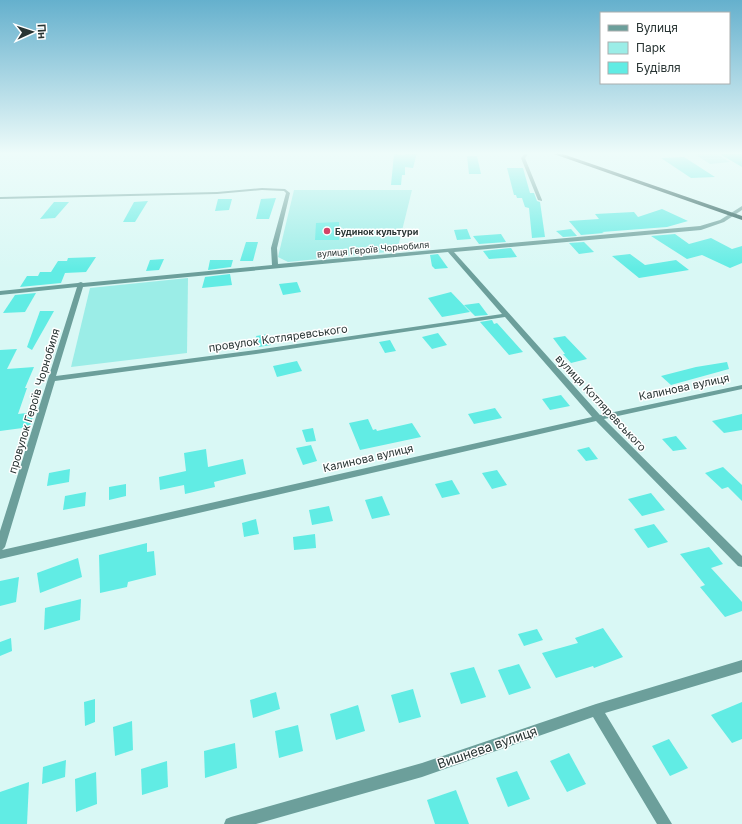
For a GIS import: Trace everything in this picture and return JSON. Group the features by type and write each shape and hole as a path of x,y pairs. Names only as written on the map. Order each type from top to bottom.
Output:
{"highway":[{"path":"666,191 742,218"}],"street":[{"path":"0,198 239,191"},
{"path":"275,266 274,248 288,193 286,191"},
{"path":"537,191 540,200"},
{"name":"вулиця Героїв Чорнобиля","path":"0,293 275,266 701,228 722,221 742,208"},
{"name":"вулиця Котляревського","path":"450,251 598,418 742,563"},
{"name":"провулок Героїв Чорнобиля","path":"0,547 81,284"},
{"name":"провулок Котляревського","path":"52,379 256,352 506,315"},
{"name":"Калинова вулиця","path":"0,555 598,418 742,387"},
{"name":"Вишнева вулиця","path":"232,824 422,770 596,710 742,666"},
{"path":"596,710 665,824"}],"green space":[{"path":"294,191 412,191 397,251 288,262 278,257"},
{"path":"188,278 187,353 71,367 90,288"}],"building":[{"path":"513,191 530,191 530,193 534,193 537,201 540,202 545,237 532,238 529,208 525,207 522,198 517,198 516,195 514,195"},
{"path":"276,198 269,219 256,219 261,199"},
{"path":"218,199 232,199 229,210 215,211"},
{"path":"148,201 135,222 123,222 134,202"},
{"path":"54,202 69,202 55,218 40,219"},
{"path":"662,209 688,221 667,227 581,235 569,221 599,219 595,214 634,212 638,217"},
{"name":"Будинок культури","path":"339,222 339,240 315,240 316,223"},
{"path":"467,229 471,239 457,240 454,230"},
{"path":"571,229 577,236 563,237 556,231"},
{"path":"501,234 506,242 479,244 473,236"},
{"path":"675,234 689,244 711,238 732,249 742,246 742,263 730,268 702,255 687,259 651,236"},
{"path":"246,242 258,242 253,261 240,261"},
{"path":"584,242 594,252 579,254 569,243"},
{"path":"511,248 517,257 489,259 483,251"},
{"path":"438,254 448,268 435,269 432,266 430,255"},
{"path":"630,254 645,265 676,260 689,270 639,278 612,256"},
{"path":"96,257 86,272 65,273 61,283 20,287 27,276 38,276 40,272 51,272 58,261 67,261 68,258"},
{"path":"164,259 159,270 146,271 150,260"},
{"path":"210,260 233,260 231,267 208,270"},
{"path":"230,274 232,285 202,288 205,277"},
{"path":"297,282 301,292 283,295 279,284"},
{"path":"451,292 470,312 442,317 428,298"},
{"path":"36,293 25,312 3,313 15,295"},
{"path":"479,303 488,315 475,316 464,305"},
{"path":"40,311 54,311 32,350 27,347"},
{"path":"492,320 494,324 497,323 523,352 509,355 480,322"},
{"path":"438,333 447,345 432,349 422,337"},
{"path":"268,334 271,345 259,347 256,336"},
{"path":"565,336 587,359 571,363 563,354 565,354 553,338"},
{"path":"390,340 396,351 385,353 379,342"},
{"path":"17,349 7,369 34,367 25,388 27,388 18,414 34,412 30,427 0,431 0,350"},
{"path":"297,361 302,371 277,377 273,366"},
{"path":"727,362 729,369 671,385 661,376 696,367"},
{"path":"561,395 570,406 550,410 542,399"},
{"path":"495,408 502,418 474,424 468,414"},
{"path":"742,414 742,430 724,433 712,421"},
{"path":"368,419 373,430 376,429 377,431 412,423 421,437 360,450 349,423"},
{"path":"313,428 316,441 306,442 302,430"},
{"path":"676,436 687,449 673,451 662,439"},
{"path":"311,445 317,461 303,465 296,448"},
{"path":"589,447 598,459 586,461 577,450"},
{"path":"206,449 208,467 243,459 246,474 214,482 215,487 185,494 184,485 160,490 159,477 186,471 184,453"},
{"path":"723,467 742,485 742,501 728,487 722,489 705,473"},
{"path":"70,469 69,482 47,486 49,473"},
{"path":"497,470 507,485 492,489 482,473"},
{"path":"452,480 460,494 442,498 435,484"},
{"path":"126,484 126,496 109,500 109,487"},
{"path":"86,492 85,506 63,510 65,496"},
{"path":"651,493 665,510 642,516 628,499"},
{"path":"382,496 390,515 372,519 365,500"},
{"path":"329,506 333,521 312,525 309,510"},
{"path":"256,519 259,534 244,537 242,523"},
{"path":"654,524 668,542 648,548 634,529"},
{"path":"315,534 316,548 294,550 293,537"},
{"path":"147,543 147,552 154,551 156,575 128,582 127,587 100,593 99,555"},
{"path":"709,547 723,564 711,568 742,602 742,611 725,617 700,587 705,585 680,554"},
{"path":"78,558 82,577 40,593 37,573"},
{"path":"19,577 16,602 0,606 0,581"},
{"path":"81,599 80,620 44,630 45,608"},
{"path":"603,628 623,657 594,668 593,666 556,678 542,653 578,643 575,638"},
{"path":"537,629 543,640 524,646 518,634"},
{"path":"11,638 12,651 0,656 0,642"},
{"path":"519,664 531,688 509,695 498,670"},
{"path":"474,667 486,697 461,704 450,673"},
{"path":"413,689 421,717 399,723 391,695"},
{"path":"276,692 280,709 253,718 250,700"},
{"path":"95,699 95,722 85,726 84,702"},
{"path":"742,702 742,739 732,743 711,715"},
{"path":"358,705 365,731 336,740 330,714"},
{"path":"132,721 133,750 115,756 113,727"},
{"path":"298,725 303,751 279,758 275,731"},
{"path":"669,739 688,768 670,776 652,746"},
{"path":"235,743 237,768 205,778 204,751"},
{"path":"569,753 586,784 567,792 550,761"},
{"path":"66,760 65,777 42,784 43,767"},
{"path":"167,761 168,787 142,795 141,769"},
{"path":"517,771 530,799 508,807 496,778"},
{"path":"96,772 97,804 76,812 75,779"},
{"path":"29,782 27,824 0,824 0,792"},
{"path":"456,790 469,824 435,824 427,800"}],"place":[{"name":"Будинок культури","path":"327,231"}]}
